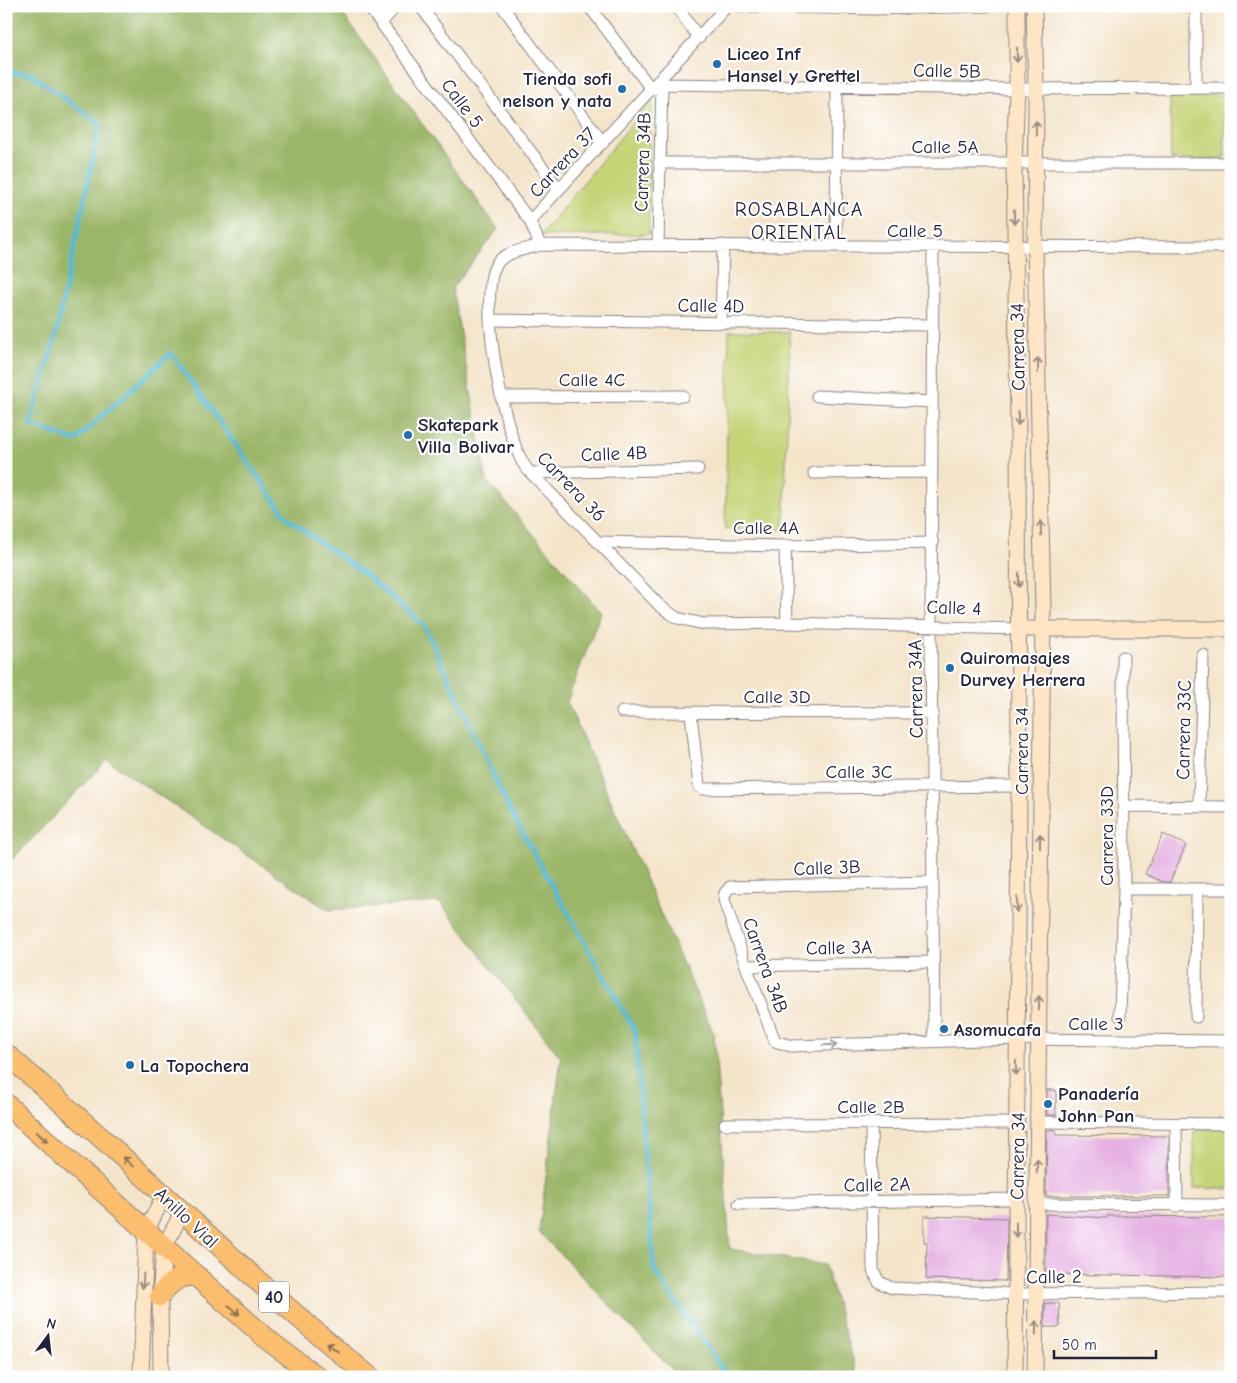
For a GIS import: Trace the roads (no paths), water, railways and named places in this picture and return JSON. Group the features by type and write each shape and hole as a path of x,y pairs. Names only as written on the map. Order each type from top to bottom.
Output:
{"highway":[{"name":"Anillo Vial","path":"6,1054 164,1195 295,1316 370,1377"},
{"name":"Anillo Vial","path":"6,1104 146,1232 273,1344 318,1377"},
{"path":"160,1296 167,1285 179,1278 192,1275 198,1277"}],"street":[{"name":"Calle 5","path":"368,6 530,221"},
{"path":"381,23 396,6"},
{"path":"420,6 559,189"},
{"path":"502,6 603,143"},
{"path":"589,6 658,85"},
{"path":"676,6 699,38"},
{"name":"Carrera 37","path":"540,246 530,221 658,85 728,6"},
{"path":"737,6 876,9 987,6"},
{"name":"Carrera 34","path":"1015,1377 1019,786 1014,164 1017,89 1016,6"},
{"name":"Carrera 34","path":"1034,6 1036,88 1035,247 1042,629 1035,1377"},
{"path":"1196,6 1196,88"},
{"name":"Calle 5B","path":"658,85 1017,89 1231,88"},
{"name":"Carrera 34B","path":"658,85 658,245"},
{"path":"836,246 837,86"},
{"name":"Calle 5A","path":"659,163 1231,163"},
{"path":"721,323 723,245"},
{"name":"Calle 5","path":"540,246 1231,247"},
{"path":"490,320 489,290 496,265 504,256 540,246"},
{"name":"Carrera 34A","path":"933,248 933,543 931,626 934,1040"},
{"name":"Calle 4D","path":"490,320 933,325"},
{"name":"Carrera 36","path":"490,320 501,397 514,448 523,464 660,606 677,618"},
{"name":"Calle 4C","path":"501,397 683,396"},
{"path":"817,396 932,402"},
{"name":"Calle 4B","path":"531,474 698,469"},
{"path":"814,473 932,472"},
{"name":"Calle 4A","path":"599,542 785,546 933,543"},
{"path":"785,546 787,623"},
{"name":"Calle 4","path":"677,618 704,624 787,623 1019,629 1231,628"},
{"name":"Carrera 33C","path":"1199,807 1203,655"},
{"name":"Carrera 33D","path":"1120,1016 1124,889 1123,657"},
{"name":"Calle 3D","path":"622,712 691,714 933,713"},
{"name":"Calle 3C","path":"691,714 700,788 1019,786"},
{"path":"1124,806 1231,807"},
{"name":"Calle 3B","path":"725,893 730,887 932,882"},
{"path":"1124,889 1231,889"},
{"path":"1196,1017 1197,889"},
{"name":"Carrera 34B","path":"725,893 724,900 746,966 775,1042 781,1045"},
{"name":"Calle 3A","path":"746,966 933,962"},
{"name":"Calle 3","path":"781,1045 1016,1039 1231,1042"},
{"path":"1038,1122 1231,1124"},
{"path":"871,1123 872,1201"},
{"name":"Calle 2B","path":"726,1124 1017,1123"},
{"path":"1176,1124 1177,1206"},
{"path":"141,1377 146,1232 164,1195"},
{"name":"Calle 2A","path":"739,1204 1016,1199"},
{"name":"Calle 2","path":"872,1201 873,1270 879,1282 892,1288 1016,1294 1231,1292"},
{"path":"1037,1204 1231,1205"},
{"path":"161,1377 160,1296 164,1248 182,1212"}],"waterway":[{"path":"6,72 31,74 100,124 55,339 30,424 75,441 171,353 287,518 367,576 424,625 510,811 635,1031 654,1270 728,1377"}],"place":[{"name":"Liceo Inf Hansel y Grettel","path":"717,64"},
{"name":"Tienda sofi nelson y nata","path":"622,89"},
{"name":"Skatepark Villa Bolivar","path":"408,435"},
{"name":"Quiromasajes Durvey Herrera","path":"950,668"},
{"name":"Asomucafa","path":"944,1029"},
{"name":"La Topochera","path":"130,1065"},
{"name":"Panadería John Pan","path":"1048,1104"}],"district":[{"name":"ROSABLANCA ORIENTAL","path":"799,220"}]}
